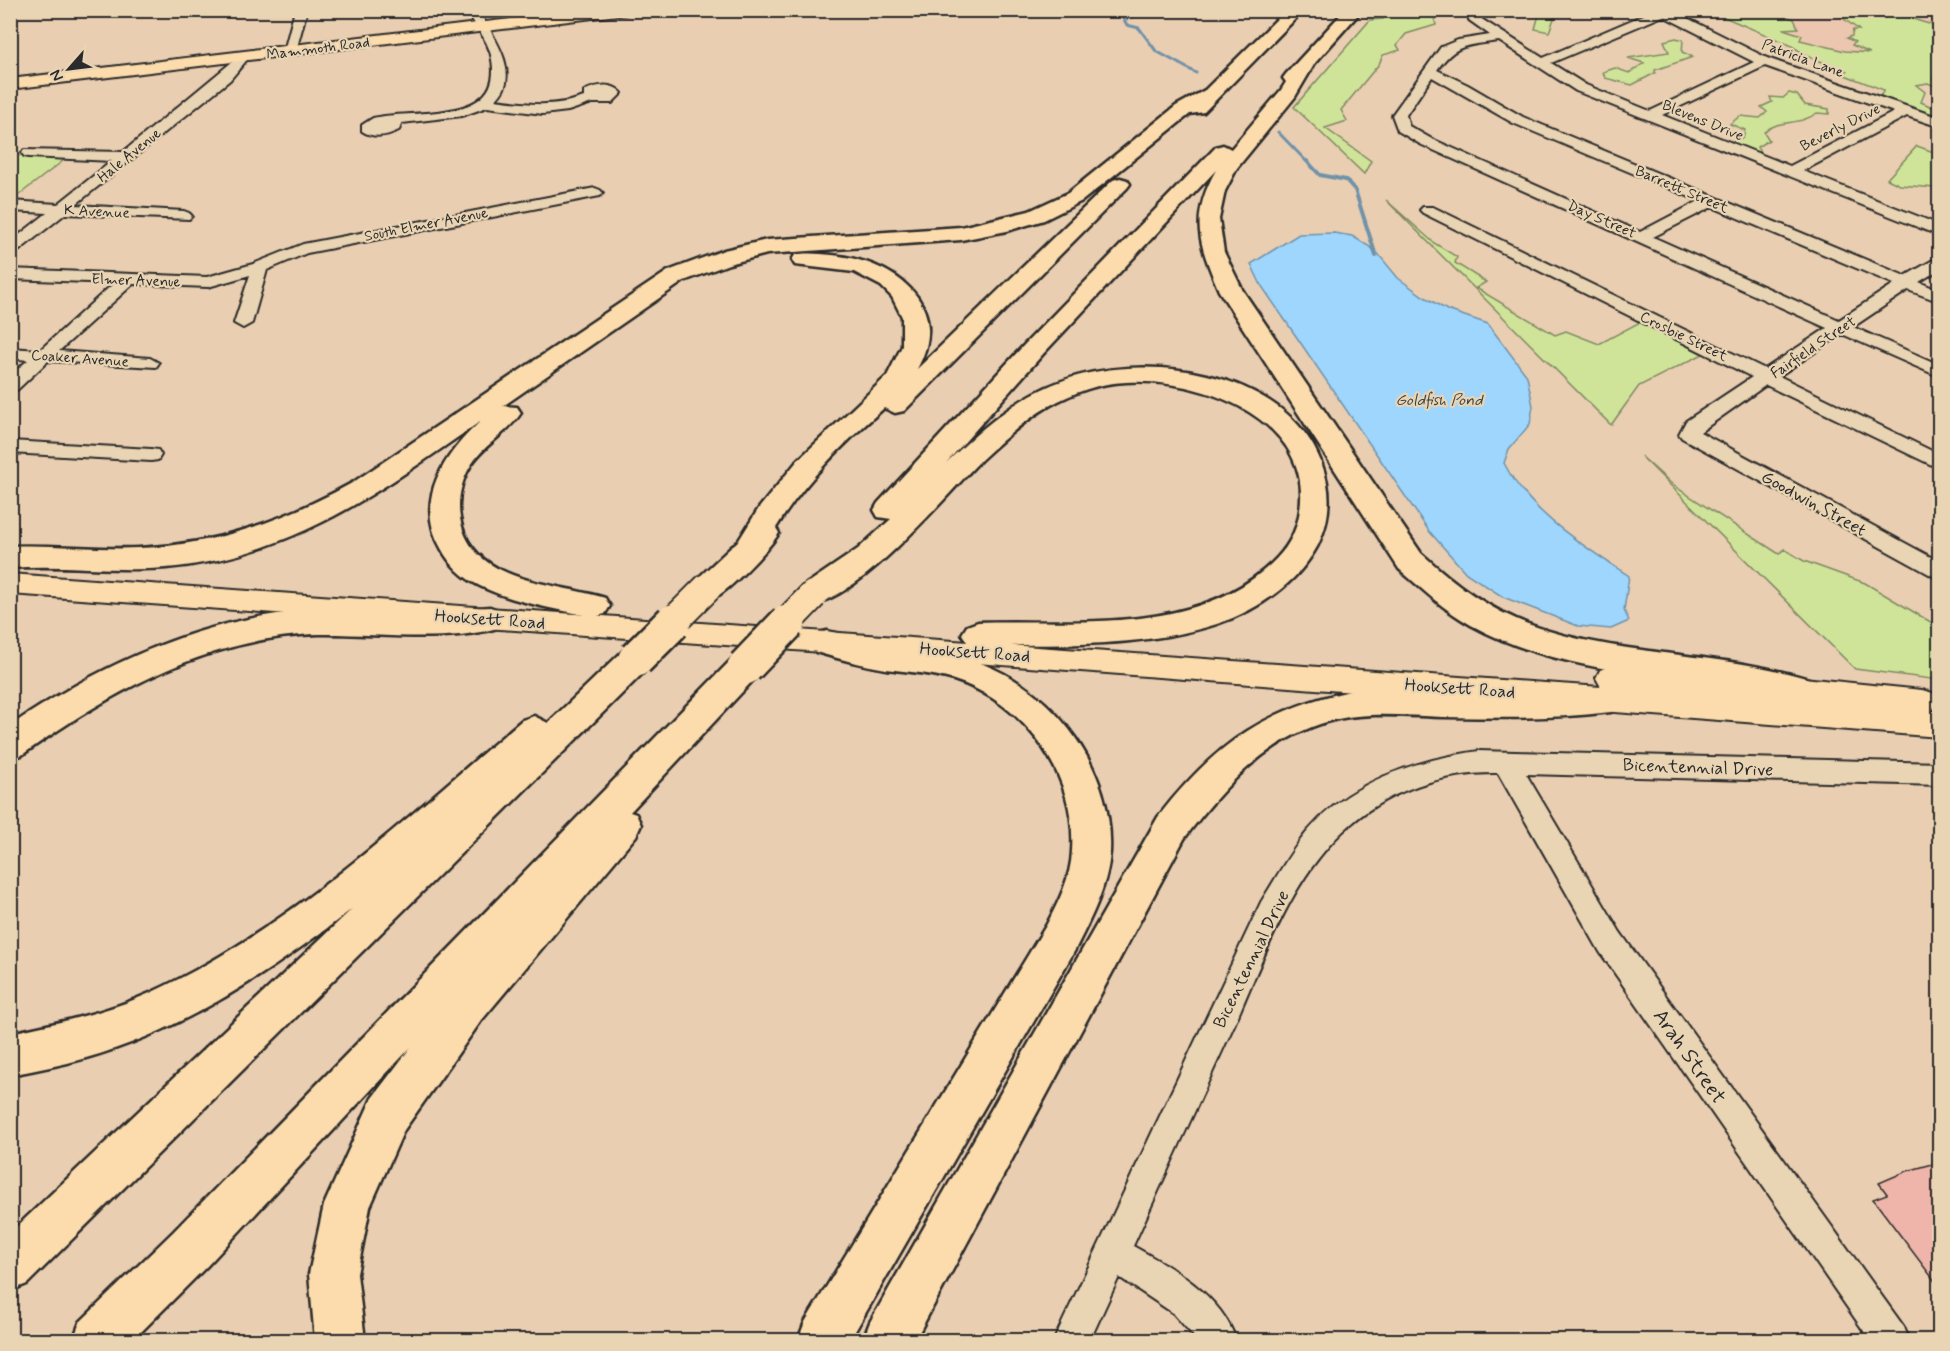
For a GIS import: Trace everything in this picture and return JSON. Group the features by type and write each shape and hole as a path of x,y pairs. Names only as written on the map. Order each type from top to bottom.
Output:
{"highway":[{"path":"10,1267 748,550 1296,10"},
{"path":"98,1341 190,1249 813,595 1034,349 1354,10"},
{"path":"1307,62 1288,95 1233,159 1217,182 1208,210 1209,241 1214,258 1231,291 1410,561 1448,596 1474,613 1507,630 1545,645 1597,656 1730,674 1803,690"},
{"path":"10,557 117,559 170,557 276,531 340,504 362,490 676,276 723,257 766,247 801,243 944,237 1014,224 1057,207 1075,197 1183,110 1213,93"},
{"path":"594,606 495,580 476,570 460,556 450,540 444,504 450,478 478,437 527,399 667,300 703,279 732,268 765,261 800,260 841,263 875,272 902,292 916,318 916,342 900,375 837,437 770,512 748,550"},
{"path":"813,595 884,544 1012,419 1046,397 1083,381 1121,375 1162,375 1223,389 1246,399 1279,421 1304,453 1315,491 1315,508 1304,543 1276,578 1250,597 1205,616 1152,627 978,634"},
{"path":"10,745 73,702 105,684 173,653 230,634 305,623 420,624 490,619"},
{"path":"823,1341 1061,937 1082,894 1091,851 1090,819 1077,770 1060,741 1040,718 1016,698 992,682 939,662 883,656 827,643"},
{"path":"10,1054 45,1049 93,1037 191,995 239,969 292,934 343,893 550,717 636,659"},
{"path":"339,1341 333,1274 347,1205 388,1114 466,1007 669,771 745,667"},
{"path":"888,1341 1171,828 1196,793 1226,763 1271,731 1295,720 1322,710 1363,702 1554,705 1611,699"}],"main road":[{"name":"Mammoth Road","path":"10,84 626,10"},
{"name":"Hooksett Road","path":"10,567 1803,690 1940,703"},
{"name":"Hooksett Road","path":"10,584 1940,724"}],"street":[{"path":"290,51 301,10"},
{"path":"472,10 493,46 499,66 496,91 488,102"},
{"name":"Blevens Drive","path":"1474,10 1475,20 1544,62 1576,86 1940,231"},
{"path":"1544,62 1663,11"},
{"name":"Patricia Lane","path":"1663,11 1696,32 1764,62 1940,123"},
{"name":"Day Street","path":"1501,37 1451,46 1429,72 1399,115 1403,128 1425,141 1940,372"},
{"name":"Hale Avenue","path":"10,250 225,77 243,56"},
{"path":"1649,116 1764,62"},
{"name":"Barrett Street","path":"1429,72 1460,84 1485,102 1518,120 1940,297"},
{"path":"396,119 465,111 488,102 550,110 591,99"},
{"name":"Beverly Drive","path":"1790,172 1905,112"},
{"path":"29,153 127,157"},
{"name":"South Elmer Avenue","path":"259,267 314,246 595,193"},
{"path":"1642,237 1711,201"},
{"name":"K Avenue","path":"10,206 184,216"},
{"name":"Crosbie Street","path":"1428,210 1940,463"},
{"name":"Fairfield Street","path":"1689,434 1693,426 1940,261"},
{"path":"243,323 258,279 259,267"},
{"name":"Elmer Avenue","path":"10,274 208,282 259,267"},
{"path":"10,386 128,280"},
{"name":"Coaker Avenue","path":"10,353 150,363"},
{"name":"Goodwin Street","path":"1689,434 1940,572"},
{"path":"10,447 151,455"},
{"name":"Bicentennial Drive","path":"1072,1341 1114,1256 1271,911 1304,857 1326,830 1354,806 1386,787 1436,768 1505,762 1940,774"},
{"name":"Arah Street","path":"1505,762 1610,942 1891,1341"},
{"path":"1114,1256 1171,1287 1195,1311 1218,1341"}],"shaded area":[{"path":"1718,11 1939,11 1939,47 1861,77"}],"green space":[{"path":"1896,10 1910,13 1916,20 1939,27 1939,73 1933,78 1939,83 1939,88 1928,83 1916,85 1925,92 1921,102 1939,110 1939,118 1879,98 1884,90 1845,75 1847,71 1809,57 1790,45 1710,11 1773,11 1794,19 1798,28 1783,29 1802,35 1800,40 1845,51 1870,53 1852,45 1855,42 1847,38 1852,36 1853,30 1859,30 1840,16 1837,11"},
{"path":"1392,11 1432,11 1436,25 1406,34 1397,45 1400,50 1383,55 1379,64 1341,110 1347,121 1325,128 1371,161 1364,174 1294,107 1370,20 1383,19"},
{"path":"1540,11 1563,11 1555,16 1549,32 1535,29"},
{"path":"1676,38 1683,40 1682,52 1693,57 1655,70 1655,73 1632,85 1605,78 1603,72 1615,68 1629,73 1644,63 1628,58 1669,52 1664,41"},
{"path":"1789,93 1797,95 1805,105 1829,109 1829,114 1817,113 1803,120 1770,128 1764,132 1769,140 1757,147 1761,154 1728,142 1743,138 1745,130 1730,124 1740,116 1760,118 1767,112 1761,107 1772,102 1770,97 1783,98"},
{"path":"1917,146 1939,154 1939,186 1935,188 1900,185 1887,179"},
{"path":"11,155 68,157 11,201"},
{"path":"1386,200 1434,243 1457,257 1455,263 1486,282 1476,288 1555,335 1566,331 1599,344 1640,322 1703,354 1639,386 1611,425"},
{"path":"1641,456 1674,486 1779,554 1784,549 1804,561 1865,583 1939,627 1939,680 1855,669"}],"water":[{"name":"Goldfish Pond","path":"1334,233 1352,236 1375,250 1398,278 1423,296 1447,310 1488,324 1527,376 1533,406 1530,424 1509,449 1504,463 1528,498 1543,513 1576,540 1629,576 1624,610 1629,621 1611,629 1578,626 1503,597 1466,573 1429,531 1261,285 1251,264 1299,234"}],"building":[{"path":"1940,1162 1940,1288 1873,1199 1887,1194 1879,1183 1907,1171"}],"waterway":[{"path":"1134,10 1134,16 1124,20 1127,25 1139,28 1156,51 1196,73"},
{"path":"1278,132 1308,163"},
{"path":"1307,161 1320,175 1346,180 1355,190 1376,256"}]}
